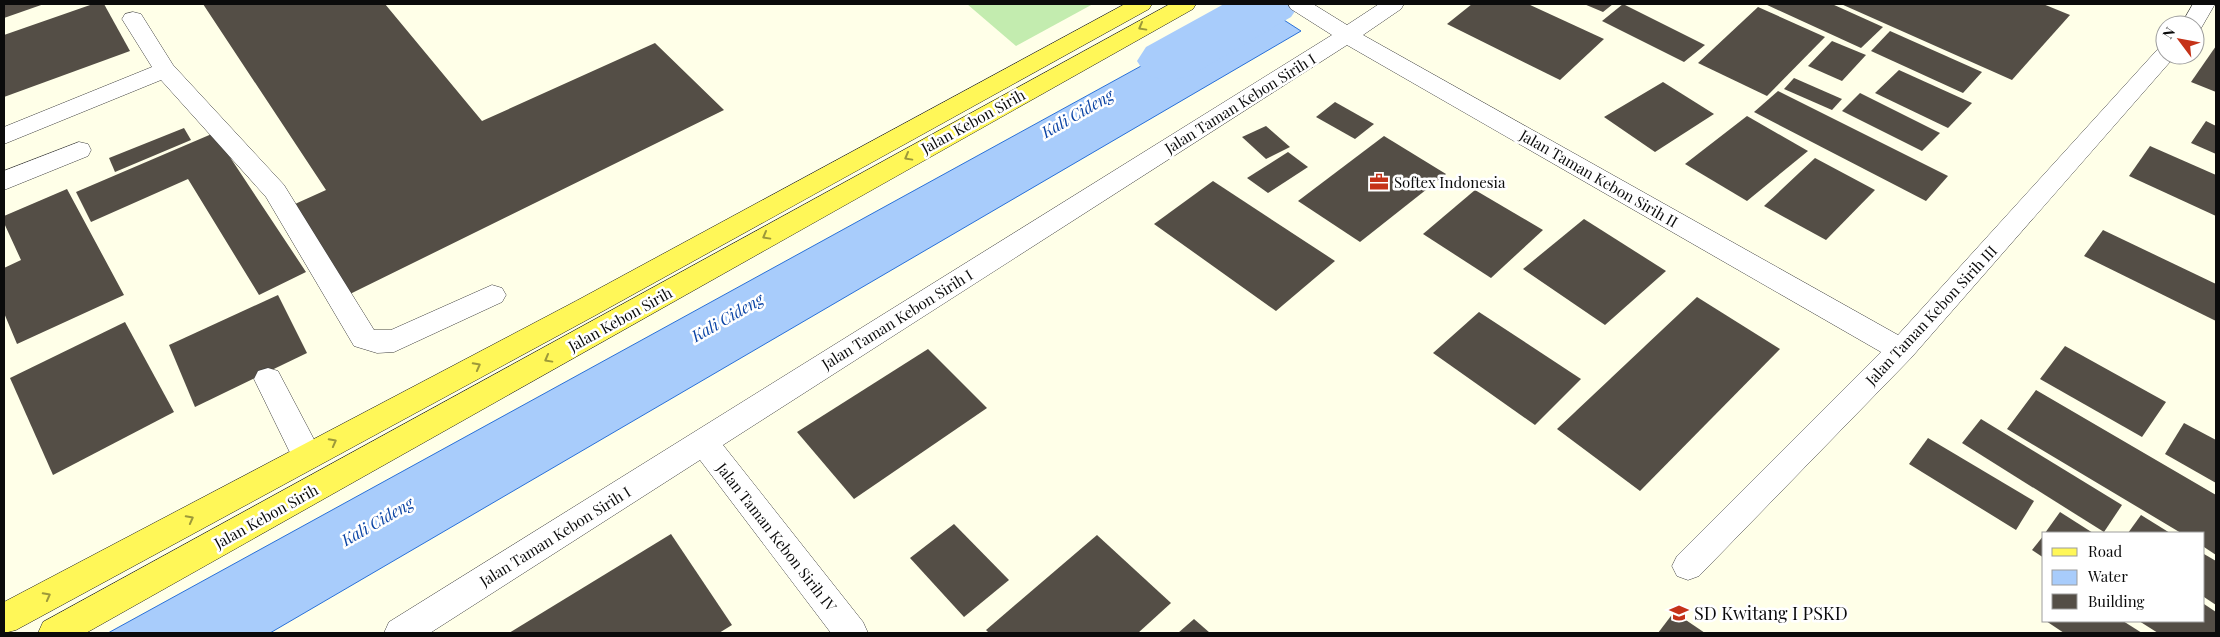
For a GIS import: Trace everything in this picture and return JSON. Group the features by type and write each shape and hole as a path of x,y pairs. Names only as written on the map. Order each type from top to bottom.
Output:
{"main road":[{"name":"Jalan Kebon Sirih","path":"4,619 586,308 1141,4"},
{"name":"Jalan Kebon Sirih","path":"55,633 1184,4"}],"street":[{"name":"Jalan Taman Kebon Sirih II","path":"1299,4 1347,35 1901,350"},
{"name":"Jalan Taman Kebon Sirih I","path":"401,633 1347,35 1393,4"},
{"path":"133,19 164,70 276,191 364,338 377,342 394,341 492,295"},
{"path":"2205,21 2216,28"},
{"name":"Jalan Taman Kebon Sirih III","path":"1688,566 1901,350 2156,65"},
{"path":"4,136 164,70"},
{"path":"4,181 80,150"},
{"path":"268,379 307,456"},
{"name":"Jalan Taman Kebon Sirih IV","path":"702,442 851,633"}],"green space":[{"path":"967,4 1093,4 1016,46"}],"water":[{"path":"1254,4 1259,4 1301,31 270,633 108,633"}],"building":[{"path":"4,4 44,4 4,18"},
{"path":"93,4 104,4 130,51 4,97 4,35"},
{"path":"203,4 385,4 482,121 655,43 724,110 350,294 295,204 326,190"},
{"path":"1472,4 1528,4 1604,39 1560,80 1447,24"},
{"path":"1584,4 1613,4 1603,12"},
{"path":"1623,4 1705,45 1684,62 1602,21"},
{"path":"1765,4 1832,4 1883,27 1861,48"},
{"path":"1841,4 2043,4 2070,15 2012,80"},
{"path":"1758,7 1825,37 1767,96 1698,63"},
{"path":"1890,31 1982,72 1963,93 1871,51"},
{"path":"1832,41 1866,55 1842,81 1808,66"},
{"path":"2216,46 2216,92 2191,82 2203,65 2205,65 2205,62"},
{"path":"1899,70 1972,103 1948,128 1875,93"},
{"path":"1794,78 1842,99 1832,110 1784,89"},
{"path":"1663,82 1714,114 1655,152 1604,117"},
{"path":"1778,91 1948,176 1926,201 1754,112"},
{"path":"1860,93 1940,133 1922,151 1842,111"},
{"path":"1335,102 1374,124 1355,139 1316,117"},
{"path":"1747,116 1808,151 1747,201 1685,164"},
{"path":"2206,121 2216,126 2216,154 2191,143"},
{"path":"1266,126 1290,147 1266,159 1242,137"},
{"path":"184,128 191,140 115,172 109,158"},
{"path":"214,133 306,272 259,295 188,179 91,222 76,192"},
{"path":"1384,136 1446,174 1360,242 1298,201"},
{"path":"2150,146 2216,175 2216,216 2129,176"},
{"path":"1288,152 1308,167 1268,193 1247,178"},
{"path":"1815,158 1875,190 1826,240 1764,206"},
{"path":"1213,181 1335,261 1276,311 1154,224"},
{"path":"67,189 124,295 17,344 4,313 4,268 21,260 4,223 4,216"},
{"path":"1475,190 1543,230 1491,278 1423,234"},
{"path":"1584,219 1666,271 1605,325 1523,269"},
{"path":"2103,230 2216,284 2216,321 2084,256"},
{"path":"278,295 307,353 195,407 169,345"},
{"path":"1697,297 1780,349 1640,491 1557,429"},
{"path":"1479,312 1581,379 1535,425 1433,353"},
{"path":"125,322 174,412 53,475 10,378"},
{"path":"2065,346 2166,402 2142,437 2040,379"},
{"path":"928,349 987,408 854,499 797,432"},
{"path":"2036,390 2216,495 2216,555 2205,548 2205,532 2179,532 2007,429"},
{"path":"1981,419 2122,505 2104,532 1962,443"},
{"path":"2184,423 2216,440 2216,483 2165,454"},
{"path":"1928,438 2034,501 2016,530 1909,464"},
{"path":"2060,512 2091,532 2046,532"},
{"path":"2141,515 2168,532 2129,532"},
{"path":"954,524 1009,580 964,617 910,558"},
{"path":"671,534 732,625 719,633 509,633"},
{"path":"1097,535 1171,603 1138,633 989,633 986,630"},
{"path":"2042,538 2042,557 2032,550"},
{"path":"2205,555 2216,561 2216,605 2205,598"},
{"path":"2205,605 2216,612 2216,633 2158,633 2141,622 2205,622"},
{"path":"1674,612 1705,633 1658,633"},
{"path":"1194,619 1210,633 1178,633"},
{"path":"2048,622 2125,622 2142,633 2064,633"}],"waterway":[{"name":"Kali Cideng","path":"1169,61 1269,4"}],"place":[{"name":"Softex Indonesia","path":"1379,182"},
{"name":"SD Kwitang I PSKD","path":"1679,613"}]}
